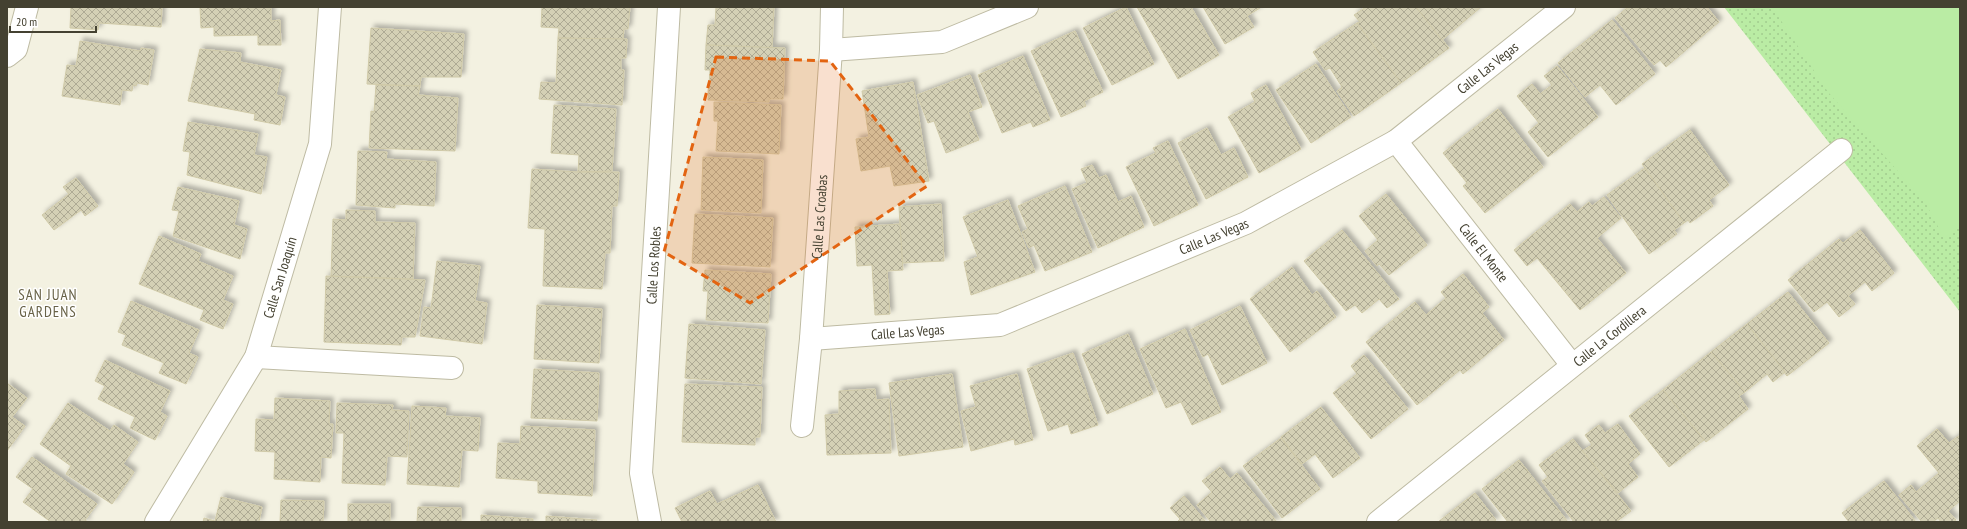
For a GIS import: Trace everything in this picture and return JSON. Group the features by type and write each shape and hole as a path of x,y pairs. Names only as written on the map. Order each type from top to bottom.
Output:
{"street":[{"path":"7,56 16,49 27,7"},
{"name":"Calle San Joaquín","path":"156,522 256,357 320,144 330,7"},
{"name":"Calle Los Robles","path":"650,522 641,473 669,7"},
{"name":"Calle Las Croabas","path":"802,426 810,339 831,50 832,7"},
{"path":"831,50 942,42 1027,7"},
{"name":"Calle Las Vegas","path":"810,339 1000,325 1246,223 1396,141 1564,7"},
{"name":"Calle El Monte","path":"1396,141 1572,365"},
{"name":"Calle La Cordillera","path":"1378,522 1841,150"},
{"path":"256,357 452,368"}],"highlighted area":[{"path":"716,57 830,61 927,186 750,303 664,252"}],"green space":[{"path":"1724,7 1960,7 1960,312"},
{"path":"1772,7 1960,7 1960,222 1944,238 1925,202 1828,92"}],"building":[{"path":"71,7 162,7 161,27 99,23 98,30 70,28"},
{"path":"200,7 271,7 271,21 280,20 281,45 258,45 258,35 214,36 214,27 201,28"},
{"path":"542,7 630,7 628,29 624,29 623,40 558,38 559,28 541,27"},
{"path":"716,7 774,7 772,48 706,45 708,25 715,25"},
{"path":"1126,7 1154,64 1112,85 1083,28"},
{"path":"1137,7 1191,7 1219,55 1178,79"},
{"path":"1203,7 1260,8 1247,16 1254,27 1225,44"},
{"path":"1366,7 1416,7 1449,48 1401,83 1357,23 1360,22 1354,15"},
{"path":"1416,7 1481,7 1442,40"},
{"path":"1628,7 1707,7 1719,22 1666,67 1660,60 1654,65 1615,18"},
{"path":"1612,20 1655,74 1616,105 1600,85 1585,97 1558,63"},
{"path":"1357,23 1401,83 1354,116 1337,91 1342,87 1330,68 1325,70 1313,52"},
{"path":"371,28 464,34 461,77 421,77 420,86 367,84"},
{"path":"1075,31 1103,92 1084,101 1086,106 1061,117 1031,51"},
{"path":"558,38 627,39 626,58 621,58 621,70 624,70 622,105 539,99 541,82 556,83"},
{"path":"80,41 140,51 141,48 154,50 148,85 137,83 136,86 133,85 132,91 122,90 120,105 62,96 67,65 76,66"},
{"path":"706,45 785,48 783,99 769,99 769,102 708,100 710,70 705,70"},
{"path":"200,49 241,53 240,62 281,70 276,95 285,97 280,125 254,120 255,114 188,101"},
{"path":"1023,56 1050,120 1033,127 1031,122 1002,133 978,75"},
{"path":"1316,64 1351,117 1311,143 1276,90"},
{"path":"1557,66 1598,117 1548,157 1528,132 1539,123 1517,96 1532,84 1540,94 1552,85 1544,76"},
{"path":"970,75 982,107 968,112 979,140 946,153 934,121 928,123 917,95"},
{"path":"913,82 929,181 894,186 890,166 861,171 856,139 869,137 862,91"},
{"path":"376,85 420,86 418,95 458,98 455,151 369,148 371,111 374,112"},
{"path":"1266,85 1301,149 1259,173 1228,117 1255,102 1251,93"},
{"path":"714,102 781,105 779,154 716,151 718,121 714,121"},
{"path":"554,105 616,109 612,171 578,172 579,155 551,153"},
{"path":"1498,109 1543,167 1485,213 1463,186 1467,183 1443,153"},
{"path":"188,122 258,134 254,155 267,157 261,194 187,175 190,152 183,151"},
{"path":"1207,128 1221,155 1234,148 1248,177 1206,199 1178,143"},
{"path":"1690,130 1729,185 1709,200 1713,206 1690,223 1688,220 1684,223 1642,164"},
{"path":"1168,141 1198,205 1154,226 1126,167 1156,153 1153,148"},
{"path":"358,151 387,152 386,159 436,162 434,206 395,204 395,208 356,205"},
{"path":"703,157 763,160 761,213 701,210"},
{"path":"1092,165 1099,178 1106,175 1118,202 1131,196 1144,227 1098,248 1072,189 1087,183 1081,169"},
{"path":"1645,168 1684,223 1674,230 1677,234 1649,254 1607,195"},
{"path":"532,169 578,172 619,172 617,206 612,206 610,253 605,253 602,289 543,286 545,229 528,228"},
{"path":"76,178 98,206 85,216 81,210 54,230 42,215 69,194 63,187"},
{"path":"1065,186 1092,252 1045,271 1034,245 1029,248 1022,232 1028,229 1018,206"},
{"path":"178,187 239,201 234,225 247,229 240,259 173,236 179,211 172,210"},
{"path":"1386,194 1427,245 1389,275 1379,264 1377,266 1365,251 1378,240 1359,216"},
{"path":"1604,197 1621,218 1597,238 1626,273 1580,310 1537,258 1527,266 1514,250 1570,204 1577,212 1589,202 1592,206"},
{"path":"1008,200 1035,272 971,295 964,262 978,257 963,217"},
{"path":"941,204 944,261 902,263 899,207"},
{"path":"346,210 375,211 375,222 415,223 413,279 331,276 333,219 346,220"},
{"path":"695,214 773,218 770,267 692,263"},
{"path":"900,224 903,270 887,271 890,314 875,315 872,265 857,266 855,227"},
{"path":"1342,230 1399,299 1387,308 1379,299 1362,313 1355,305 1346,311 1304,261"},
{"path":"1860,230 1894,273 1872,291 1865,282 1848,296 1855,304 1839,317 1827,302 1814,312 1788,280 1839,239 1843,243"},
{"path":"159,236 201,254 198,261 233,276 223,300 233,304 223,329 200,320 204,310 139,284"},
{"path":"437,261 480,266 475,301 487,303 482,344 420,336 424,307 431,308"},
{"path":"1292,267 1312,295 1317,291 1336,317 1290,352 1250,299"},
{"path":"705,270 771,274 768,323 706,320 708,291 703,291"},
{"path":"1463,274 1489,307 1482,313 1504,340 1463,374 1460,370 1417,405 1366,342 1415,302 1426,315 1446,298 1441,292"},
{"path":"326,276 425,280 415,337 402,337 401,345 324,342"},
{"path":"1788,292 1829,343 1787,376 1747,324"},
{"path":"131,301 199,330 189,353 198,357 186,384 159,373 164,363 122,345 126,335 118,332"},
{"path":"537,305 602,309 599,363 534,359"},
{"path":"1240,306 1267,363 1222,385 1208,354 1203,357 1190,330"},
{"path":"689,324 765,330 761,384 685,378"},
{"path":"1747,324 1785,372 1773,382 1767,374 1745,392 1711,352"},
{"path":"1185,329 1221,412 1192,425 1181,402 1166,408 1140,349"},
{"path":"1128,334 1153,394 1107,414 1082,354"},
{"path":"1711,352 1745,392 1739,396 1748,409 1706,442 1663,390"},
{"path":"1073,353 1098,425 1071,434 1068,424 1048,431 1027,369"},
{"path":"1364,355 1408,409 1371,439 1333,393 1357,374 1351,366"},
{"path":"105,360 170,391 160,412 167,416 155,440 130,428 135,417 98,399 105,386 95,381"},
{"path":"534,369 599,373 597,421 531,418"},
{"path":"952,374 963,447 899,456 889,383"},
{"path":"1017,374 1033,440 1015,445 1014,439 971,451 961,411 976,407 970,386"},
{"path":"7,383 27,398 12,417 25,426 7,451"},
{"path":"685,384 762,387 760,437 755,437 755,445 682,442"},
{"path":"875,389 876,400 889,399 891,453 827,455 825,415 839,414 839,391"},
{"path":"1663,390 1704,440 1669,467 1629,416"},
{"path":"275,398 330,401 329,424 333,424 331,458 321,457 320,482 274,479 275,452 255,451 256,419 274,420"},
{"path":"68,403 110,431 114,425 138,442 123,464 134,472 112,504 66,474 71,466 40,444"},
{"path":"337,403 393,405 392,410 409,411 407,457 387,456 385,485 342,483 344,433 336,433"},
{"path":"412,406 446,408 445,416 480,418 478,451 462,450 459,487 407,484"},
{"path":"1321,407 1360,458 1333,478 1315,454 1302,464 1281,437"},
{"path":"1618,424 1640,454 1628,464 1638,477 1618,493 1582,451 1592,445 1585,435 1599,425 1605,433"},
{"path":"521,426 595,430 592,496 538,493 538,481 496,478 498,443 520,444"},
{"path":"1937,429 1949,443 1960,435 1960,501 1948,511 1956,520 1953,522 1941,522 1938,518 1933,522 1922,522 1899,495 1911,485 1916,492 1939,473 1917,446"},
{"path":"1281,438 1320,489 1282,518 1243,466"},
{"path":"1573,439 1631,511 1616,522 1574,522 1542,481 1548,477 1539,465"},
{"path":"32,457 97,504 85,520 88,522 51,522 23,502 33,489 16,477"},
{"path":"1519,460 1568,522 1508,522 1482,489"},
{"path":"1220,467 1230,479 1237,473 1277,522 1211,522 1197,505 1212,492 1202,481"},
{"path":"1884,481 1916,522 1849,522 1842,513"},
{"path":"758,485 776,522 682,522 675,508 710,491 717,504"},
{"path":"1475,493 1496,520 1493,522 1438,522"},
{"path":"1184,496 1206,522 1177,522 1180,519 1170,508"},
{"path":"221,497 262,507 259,522 203,522 204,518 215,521"},
{"path":"281,500 324,501 323,522 280,522"},
{"path":"348,504 390,504 390,522 348,522"},
{"path":"418,507 461,508 461,522 417,522"},
{"path":"481,515 533,519 533,522 481,522"},
{"path":"546,516 597,520 596,522 546,522"}],"district":[{"name":"SAN JUAN GARDENS","path":"48,304"}]}
